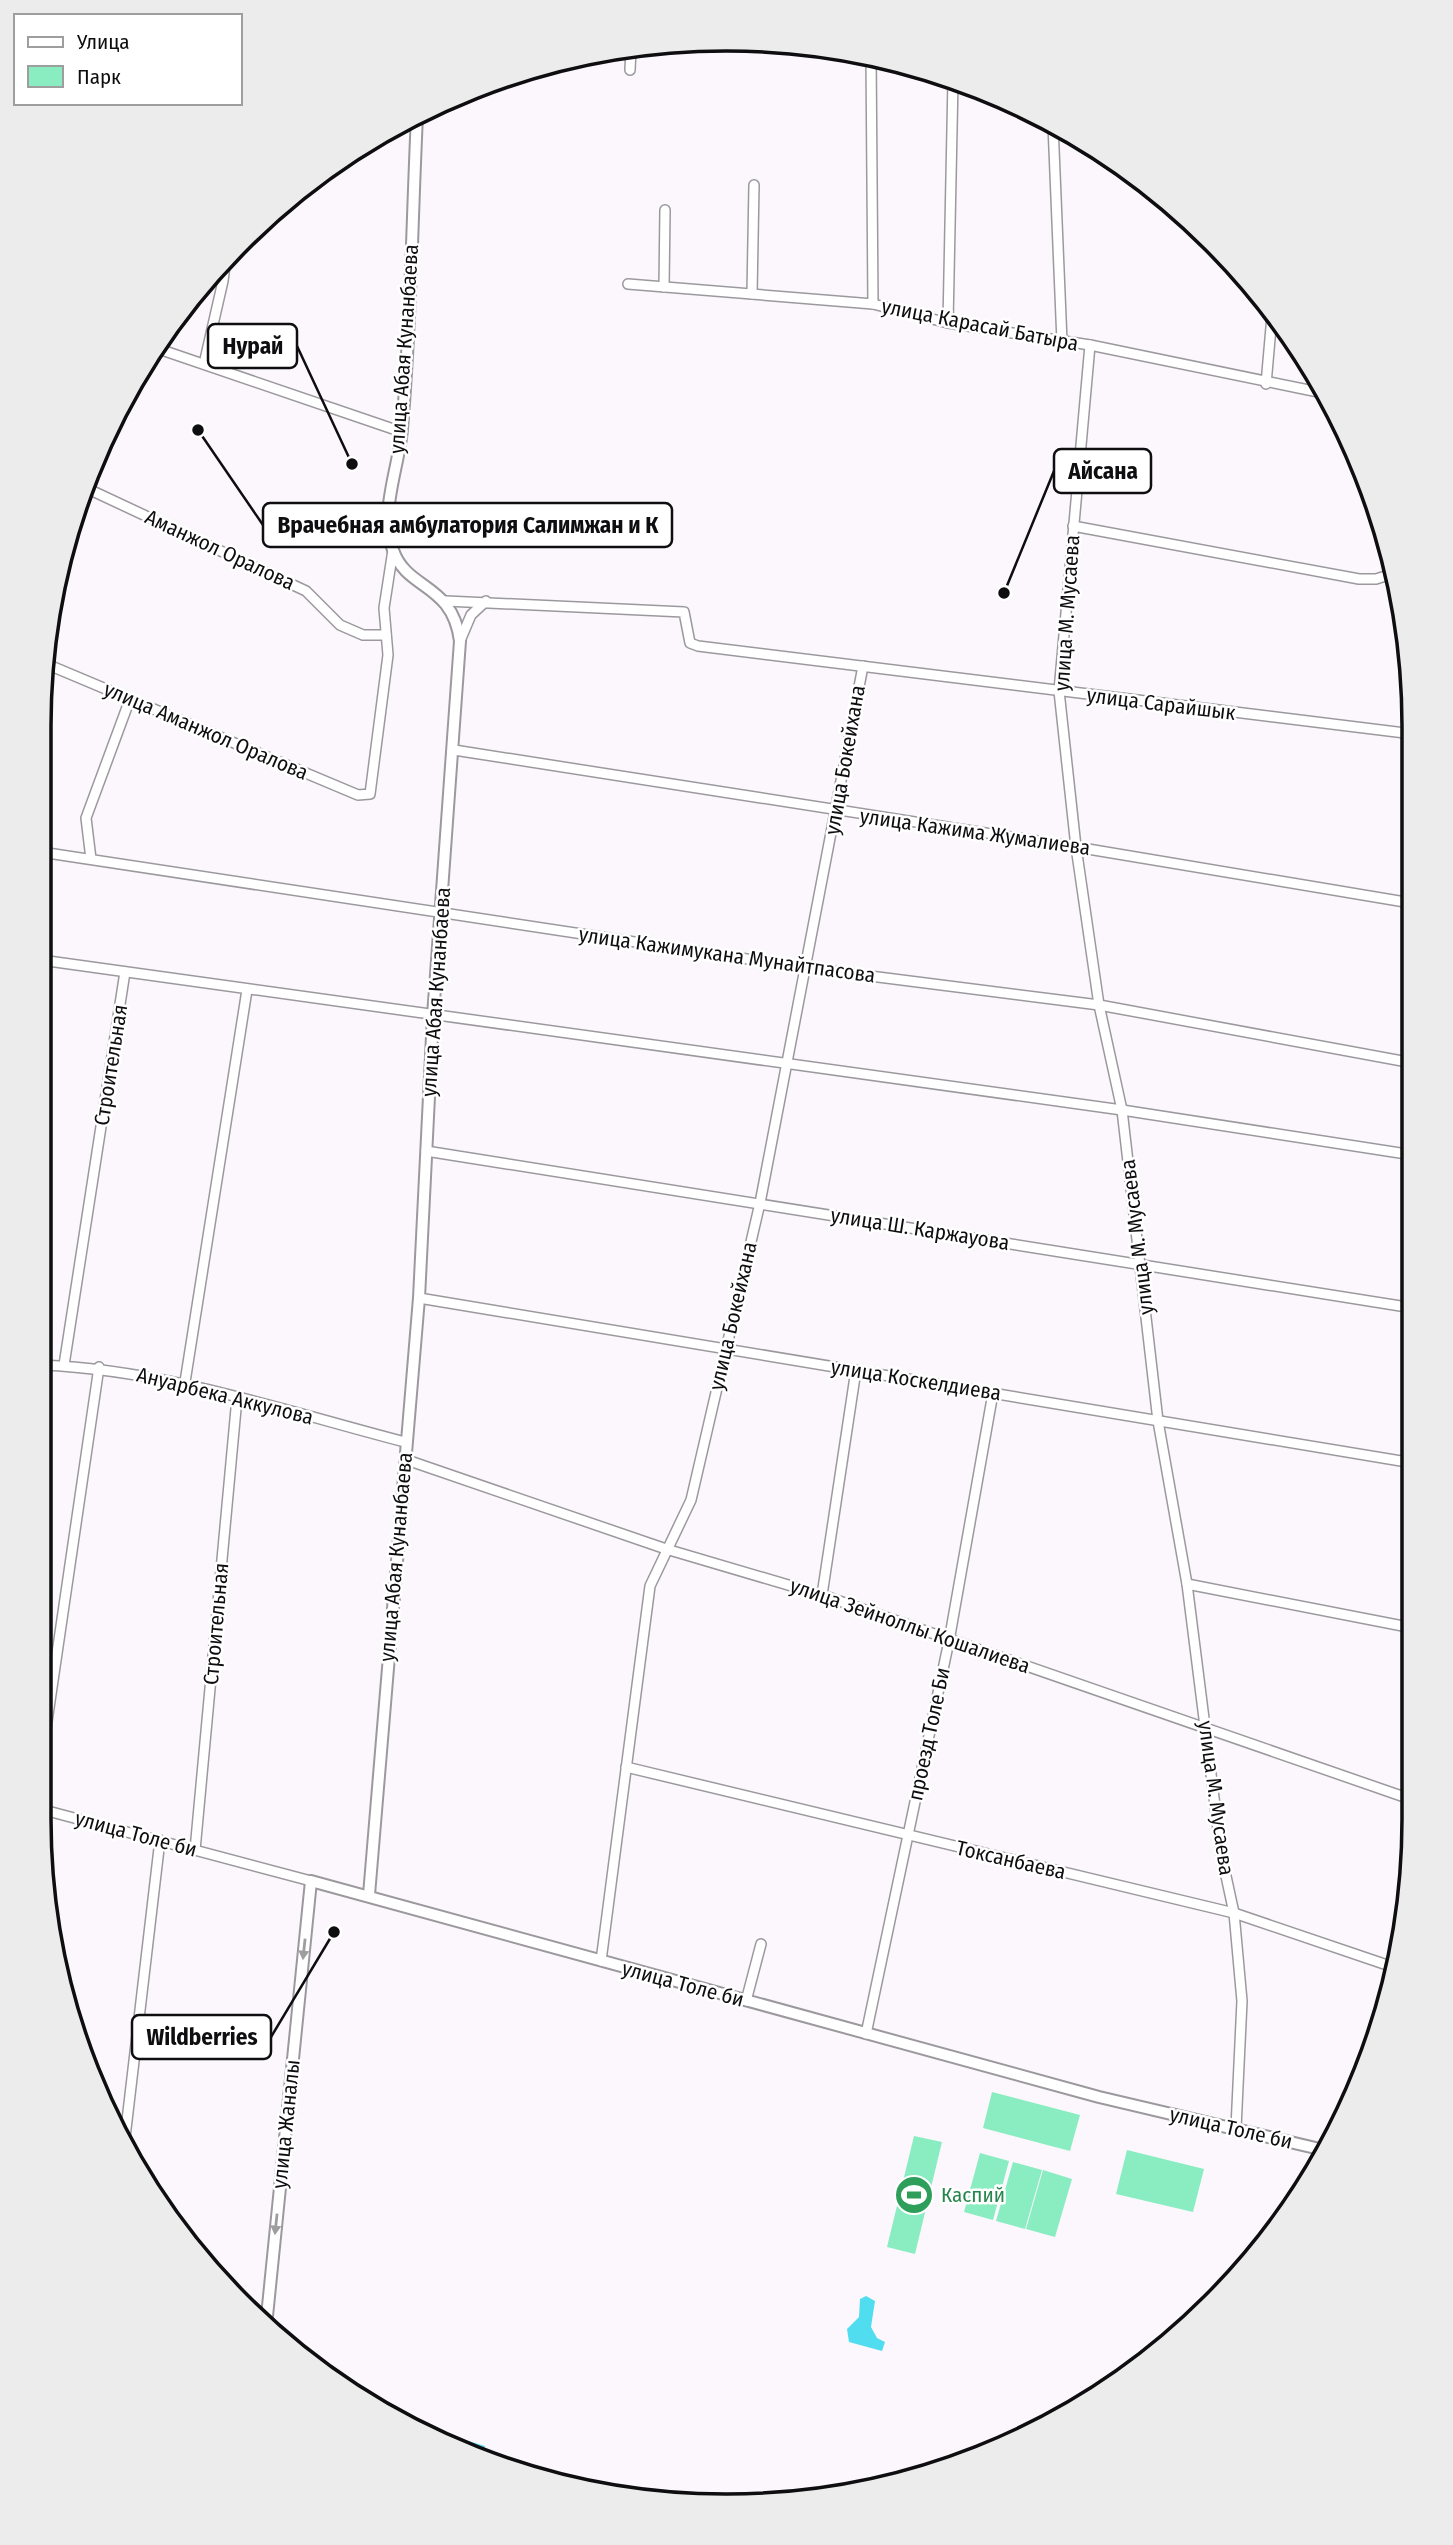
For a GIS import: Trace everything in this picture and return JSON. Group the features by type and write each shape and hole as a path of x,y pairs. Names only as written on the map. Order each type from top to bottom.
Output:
{"street":[{"path":"630,69 631,58"},
{"path":"871,67 873,304"},
{"path":"948,323 953,90"},
{"name":"улица Абая Кунанбаева","path":"393,550 390,498 402,432 417,126"},
{"path":"1053,135 1062,342"},
{"path":"752,294 754,185"},
{"path":"664,287 665,210"},
{"path":"204,364 224,275"},
{"name":"улица Карасай Батыра","path":"628,284 873,304 948,323 1090,345 1266,384 1313,392"},
{"path":"1266,384 1271,327"},
{"name":"улица М. Мусаева","path":"1090,345 1059,691 1076,846 1099,1004 1122,1110 1158,1421 1187,1584 1222,1853 1234,1913 1242,2001 1236,2128"},
{"path":"165,351 402,432"},
{"name":"Аманжол Оралова","path":"93,491 306,591 340,625 363,635 386,635"},
{"path":"1073,526 1359,579 1385,576"},
{"path":"393,550 403,568 446,601 486,601"},
{"path":"386,635 384,608 393,550"},
{"name":"улица Абая Кунанбаева","path":"369,1895 419,1298 433,1016 454,750 460,640 457,622 446,601"},
{"path":"460,640 471,615 486,601"},
{"name":"улица Сарайшык","path":"486,601 684,612 687,636 690,643 698,646 1402,733"},
{"name":"улица Аманжол Оралова","path":"54,667 358,795 370,794 388,655 386,635"},
{"name":"улица Бокейхана","path":"601,1961 650,1587 691,1500 760,1203 863,666"},
{"path":"91,859 86,818 130,699"},
{"name":"улица Кажима Жумалиева","path":"454,750 836,812 1076,846 1402,902"},
{"name":"улица Кажимукана Мунайтпасова","path":"51,853 807,968 1099,1004 1402,1061"},
{"path":"51,961 787,1066 1122,1110 1402,1153"},
{"name":"Строительная","path":"64,1365 125,972"},
{"path":"185,1382 247,990"},
{"name":"улица Ш. Каржауова","path":"426,1151 1402,1306"},
{"name":"улица Коскелдиева","path":"419,1298 1402,1461"},
{"name":"Ануарбека Аккулова","path":"51,1364 99,1367 185,1382 405,1442"},
{"path":"51,1694 99,1367"},
{"path":"822,1595 856,1370"},
{"name":"проезд Толе Би","path":"866,2034 949,1641 993,1393"},
{"name":"Строительная","path":"195,1850 237,1398"},
{"name":"улица Зейноллы Кошалиева","path":"404,1459 666,1549 822,1595 1402,1796"},
{"path":"1187,1584 1402,1626"},
{"name":"Токсанбаева","path":"626,1767 1234,1913 1386,1964"},
{"name":"улица Толе би","path":"51,1812 369,1895 1099,2097 1316,2148"},
{"path":"126,2128 160,1840"},
{"name":"улица Жаналы","path":"267,2314 311,1881"},
{"path":"746,2001 761,1944"}],"green space":[{"path":"992,2092 1080,2115 1070,2151 983,2128"},
{"name":"Каспий","path":"914,2136 942,2142 915,2254 887,2247"},
{"path":"1127,2150 1204,2169 1193,2212 1116,2194"},
{"path":"980,2153 1009,2161 993,2220 964,2212"},
{"path":"1013,2162 1042,2170 1025,2229 996,2221"},
{"path":"1043,2170 1072,2179 1055,2237 1026,2229"}],"water":[{"path":"866,2296 875,2301 871,2327 877,2338 885,2342 882,2351 849,2342 847,2329 859,2317 860,2299"},
{"path":"454,2437 485,2446 484,2449"}],"place":[{"name":"Врачебная амбулатория Салимжан и К","path":"198,430"},
{"name":"Нурай","path":"352,464"},
{"name":"Айсана","path":"1004,593"},
{"name":"Wildberries","path":"334,1932"},
{"name":"Каспий","path":"914,2195"}]}
